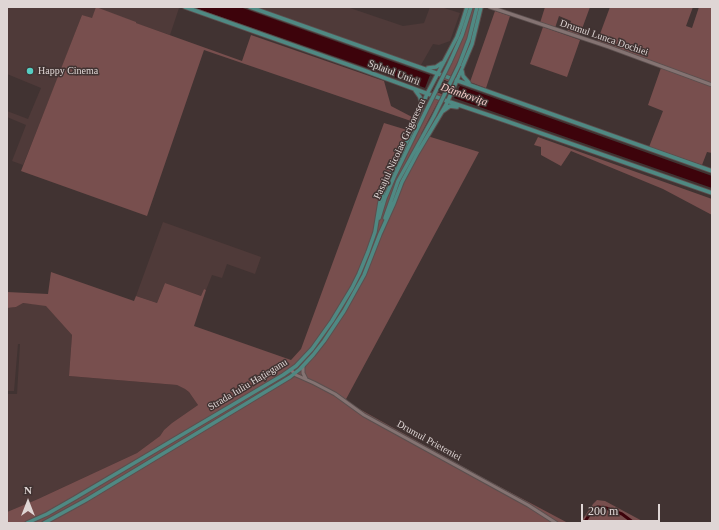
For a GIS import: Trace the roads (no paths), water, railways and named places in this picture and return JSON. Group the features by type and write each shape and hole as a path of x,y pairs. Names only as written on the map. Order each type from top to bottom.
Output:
{"main road":[{"name":"Splaiul Unirii","path":"185,7 466,108 712,193"},
{"name":"Splaiul Unirii","path":"250,7 712,171"},
{"name":"Strada Iuliu Hațieganu","path":"27,523 55,510 291,370 312,349 340,309 359,274 375,232 382,194 427,94 459,31 467,7"},
{"name":"Pasajul Nicolae Grigorescu","path":"375,232 389,187 450,62 462,35 471,7"},
{"name":"Pasajul Nicolae Grigorescu","path":"380,234 398,181 434,116 459,65 469,38 477,7"},
{"name":"Strada Iuliu Hațieganu","path":"44,523 81,503 294,374 303,366 327,336 356,290 407,172 441,114 458,80 473,40 481,7"},
{"path":"424,68 438,67 445,59"},
{"path":"462,68 463,76 471,85"},
{"path":"414,89 420,97 422,107"},
{"path":"441,114 450,106 466,108"},
{"path":"128,467 132,472"}],"street":[{"name":"Drumul Lunca Dochiei","path":"490,7 609,47 712,85"},
{"path":"303,366 303,373 307,380"},
{"path":"291,370 294,374"},
{"name":"Drumul Prieteniei","path":"294,374 334,394 373,420 524,503 556,523"}],"water":[{"name":"Dâmbovița","path":"193,7 240,7 712,176 712,188"}],"waterway":[{"path":"584,523 593,509 598,507 606,508 622,514 634,523"}],"place":[{"name":"Happy Cinema","path":"30,71"}]}
